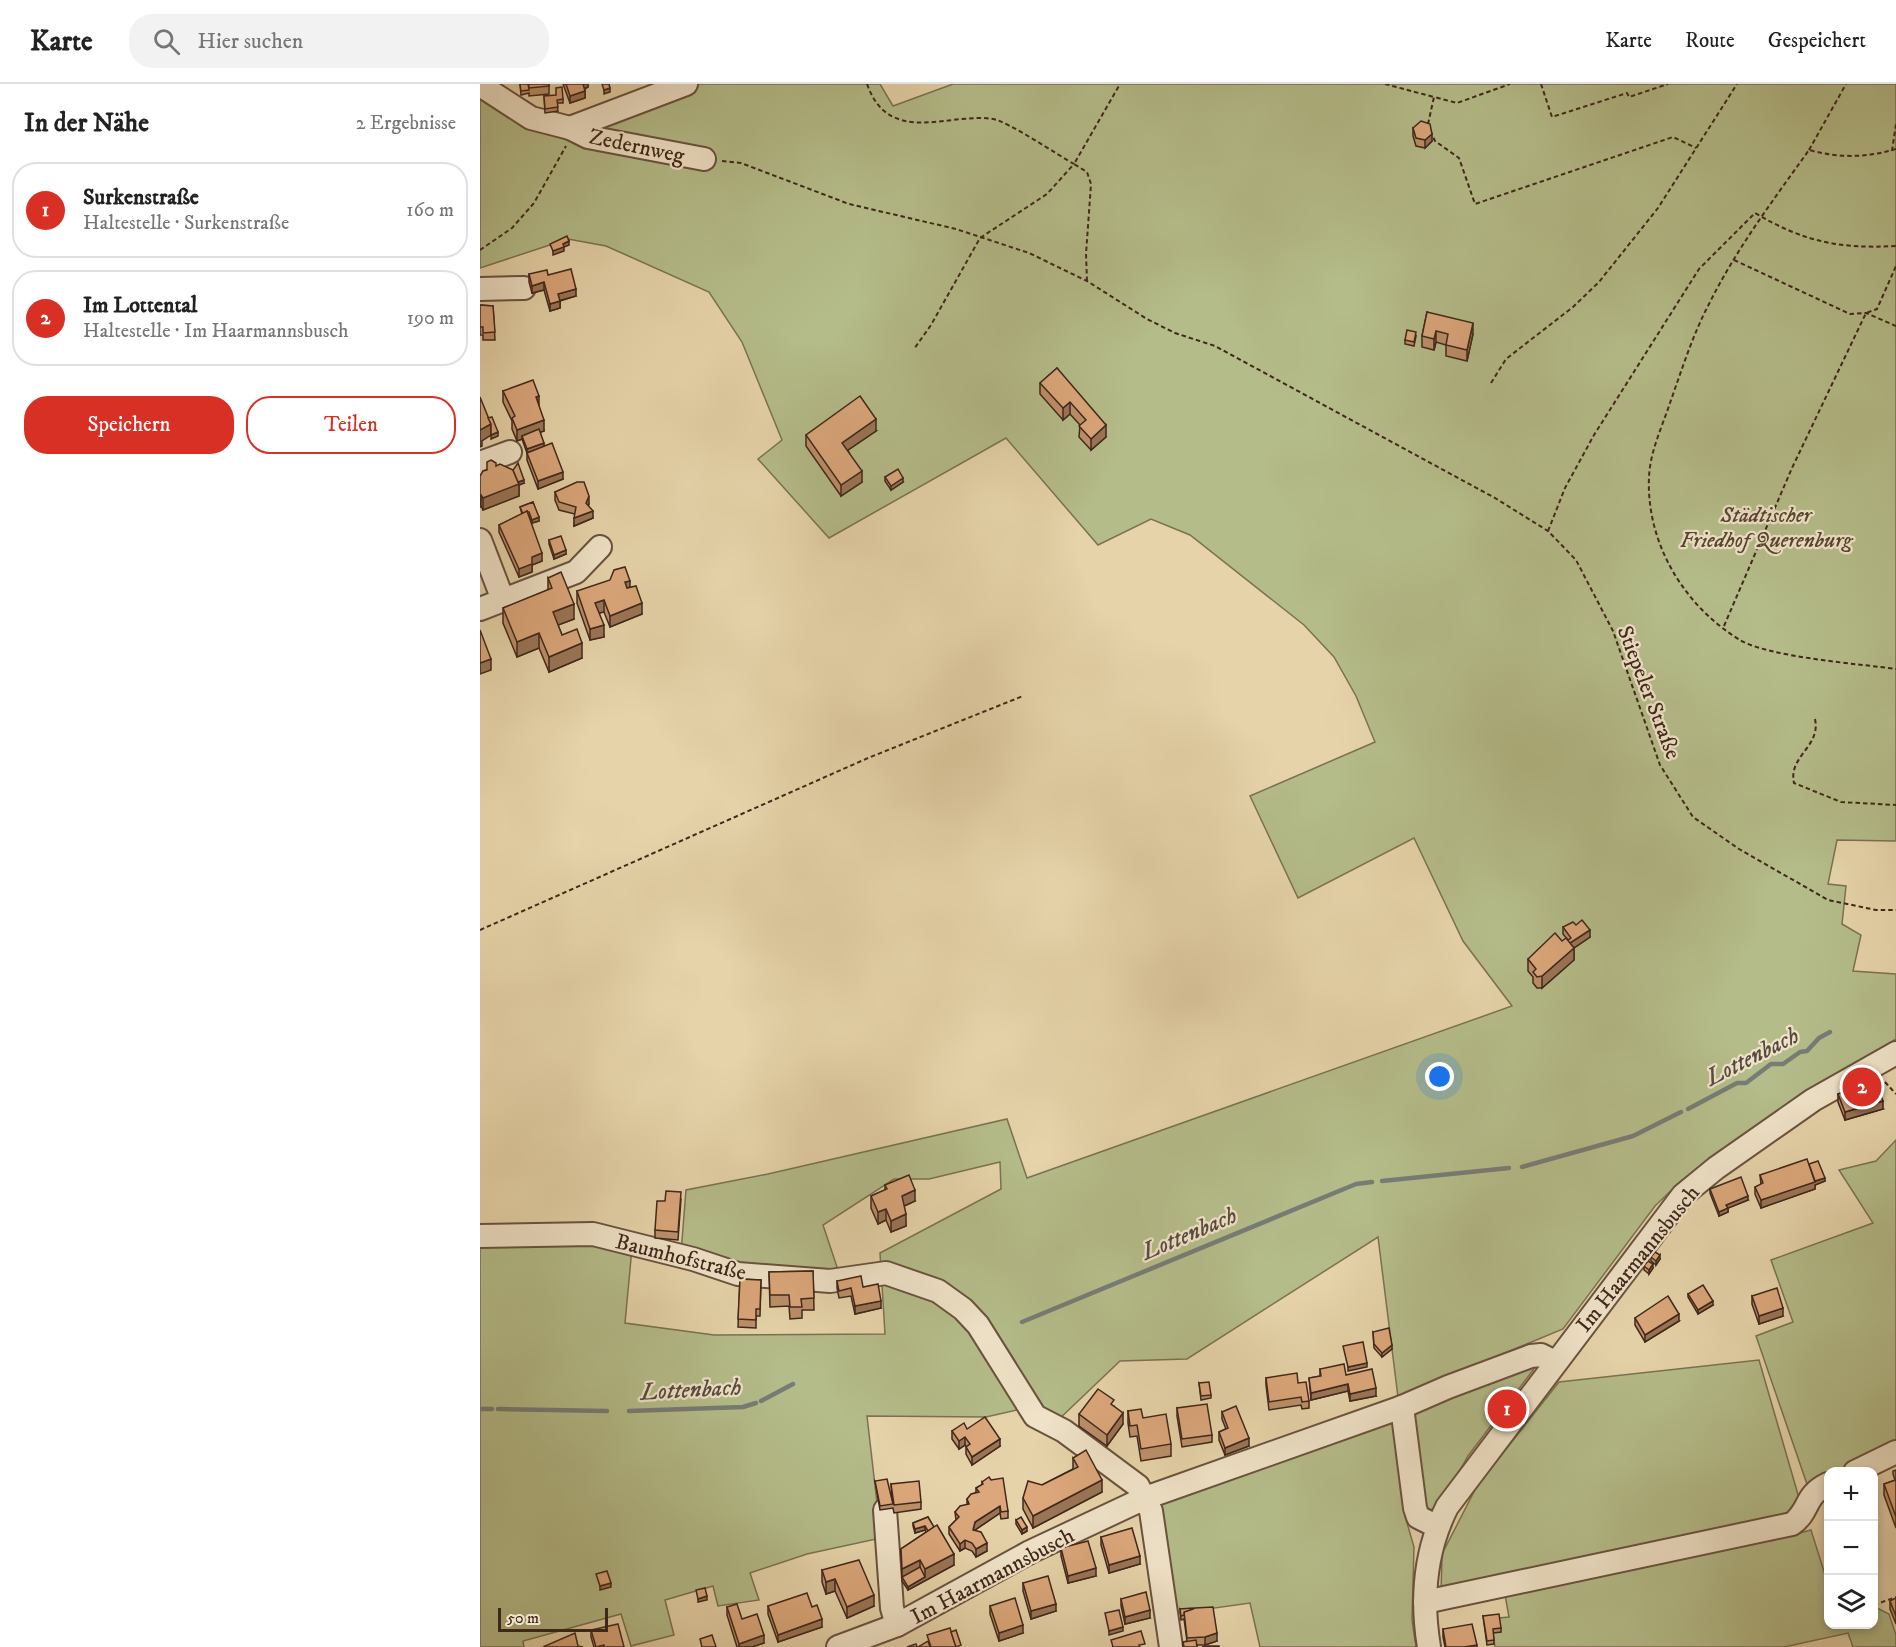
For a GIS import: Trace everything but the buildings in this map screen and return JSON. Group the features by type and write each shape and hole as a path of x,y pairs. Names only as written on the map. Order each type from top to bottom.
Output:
{"street":[{"path":"570,128 686,84"},
{"name":"Zedernweg","path":"480,85 531,118 570,128 588,137 704,159"},
{"path":"480,289 524,288"},
{"path":"480,463 510,452"},
{"path":"480,540 503,600"},
{"path":"480,609 576,572 600,548"},
{"name":"Im Haarmannsbusch","path":"838,1647 897,1625 1030,1552 1145,1498 1402,1407 1531,1356 1541,1355 1555,1362 1692,1185 1814,1100 1896,1053"},
{"name":"Baumhofstraße","path":"480,1236 593,1234 693,1258 738,1274 830,1281 886,1273 921,1283 951,1300 978,1325 1035,1416 1064,1431 1097,1454 1138,1486 1145,1498"},
{"path":"1429,1647 1425,1602 1429,1556 1438,1527 1447,1507 1465,1480 1555,1362"},
{"path":"1402,1407 1415,1508 1418,1516 1438,1527"},
{"path":"1865,1467 1896,1452"},
{"path":"1425,1602 1792,1524 1801,1518 1808,1498 1824,1487"},
{"path":"1145,1498 1151,1511 1171,1647"},
{"path":"885,1510 892,1608 897,1625"}],"path":[{"path":"867,84 887,113 908,122 995,119 1087,172 1091,184 1086,254 1087,281"},
{"path":"915,350 932,325 980,238 1047,194 1074,164 1120,84"},
{"path":"1385,84 1457,103 1510,84"},
{"path":"1541,84 1552,117 1626,93 1629,97 1668,84"},
{"path":"1491,383 1506,359 1573,306 1599,282 1658,208 1737,84"},
{"path":"1846,84 1809,150 1762,216 1710,302 1684,362 1653,455 1649,477 1651,510 1662,554 1680,584 1723,627 1741,641 1765,648 1896,669"},
{"path":"1434,97 1427,129 1433,133 1435,141 1459,158 1475,204 1673,137 1696,148"},
{"path":"1809,150 1835,156 1868,156 1894,150 1896,124"},
{"path":"480,250 512,228 534,202 563,155 570,128"},
{"name":"Stiepeler Straße","path":"704,159 741,163 849,204 956,229 1051,262 1087,281 1147,319 1175,333 1215,346 1495,498 1548,531 1576,560 1608,621 1660,765 1694,817 1739,849 1828,900 1876,910 1896,910"},
{"path":"1548,531 1566,488 1594,435 1699,269 1755,213 1829,244 1852,247 1896,246"},
{"path":"1734,260 1850,314 1866,313 1877,309 1896,266"},
{"path":"1866,313 1896,326"},
{"path":"1723,627 1792,468 1866,313"},
{"path":"480,930 868,759 1023,696"},
{"path":"1815,719 1817,730 1812,745 1795,762 1791,772 1794,783 1841,802 1896,805"},
{"path":"1878,1604 1896,1597"}],"green space":[{"name":"Städtischer Friedhof Querenburg","path":"695,84 880,84 893,106 953,84 1896,84 1896,841 1837,840 1828,884 1846,886 1842,924 1861,935 1853,971 1896,974 1896,1039 1766,1121 1681,1181 1655,1206 1563,1329 1398,1397 1378,1237 1187,1359 1120,1361 1055,1423 1035,1406 986,1417 867,1416 881,1538 807,1554 750,1573 759,1600 718,1606 713,1586 665,1600 674,1635 631,1646 621,1614 523,1641 524,1647 480,1647 480,1239 586,1237 632,1248 625,1323 714,1335 885,1334 880,1253 1001,1189 1000,1162 929,1179 894,1179 823,1225 840,1276 812,1277 681,1253 686,1190 768,1174 1007,1119 1027,1178 1512,1006 1463,941 1414,838 1298,898 1250,796 1375,742 1356,696 1334,657 1304,625 1190,535 1151,519 1098,545 1006,438 829,538 758,459 782,440 742,342 709,292 606,246 568,239 480,268 480,92 529,124 564,139"},
{"path":"1896,1140 1896,1451 1858,1467 1824,1467 1824,1482 1808,1487 1756,1336 1793,1322 1771,1260 1873,1223 1839,1170 1876,1161"},
{"path":"1759,1360 1799,1498 1791,1515 1441,1594 1442,1554 1477,1486 1559,1382"},
{"path":"1536,1363 1468,1456 1440,1505 1427,1512 1405,1516 1414,1547 1412,1620 1416,1647 1260,1647 1250,1603 1172,1614 1150,1484"},
{"path":"1811,1530 1824,1571 1824,1629 1878,1629 1878,1608 1889,1614 1896,1635 1896,1647 1853,1647 1848,1633 1784,1647 1495,1647 1493,1633 1499,1618 1509,1617 1504,1589 1757,1534 1771,1541"}],"waterway":[{"name":"Lottenbach","path":"1688,1109 1737,1083 1746,1083 1771,1064 1783,1064 1800,1052 1807,1051 1819,1038 1830,1032"},
{"name":"Lottenbach","path":"1522,1167 1633,1136 1681,1112"},
{"name":"Lottenbach","path":"1382,1181 1509,1168"},
{"name":"Lottenbach","path":"1022,1322 1356,1184 1372,1182"},
{"name":"Lottenbach","path":"761,1401 793,1384"},
{"name":"Lottenbach","path":"629,1411 743,1407 756,1403"},
{"name":"Lottenbach","path":"480,1409 492,1409"},
{"name":"Lottenbach","path":"498,1409 607,1411"}],"place":[{"name":"Im Lottental","path":"1862,1087"},
{"name":"Surkenstraße","path":"1507,1409"}]}
